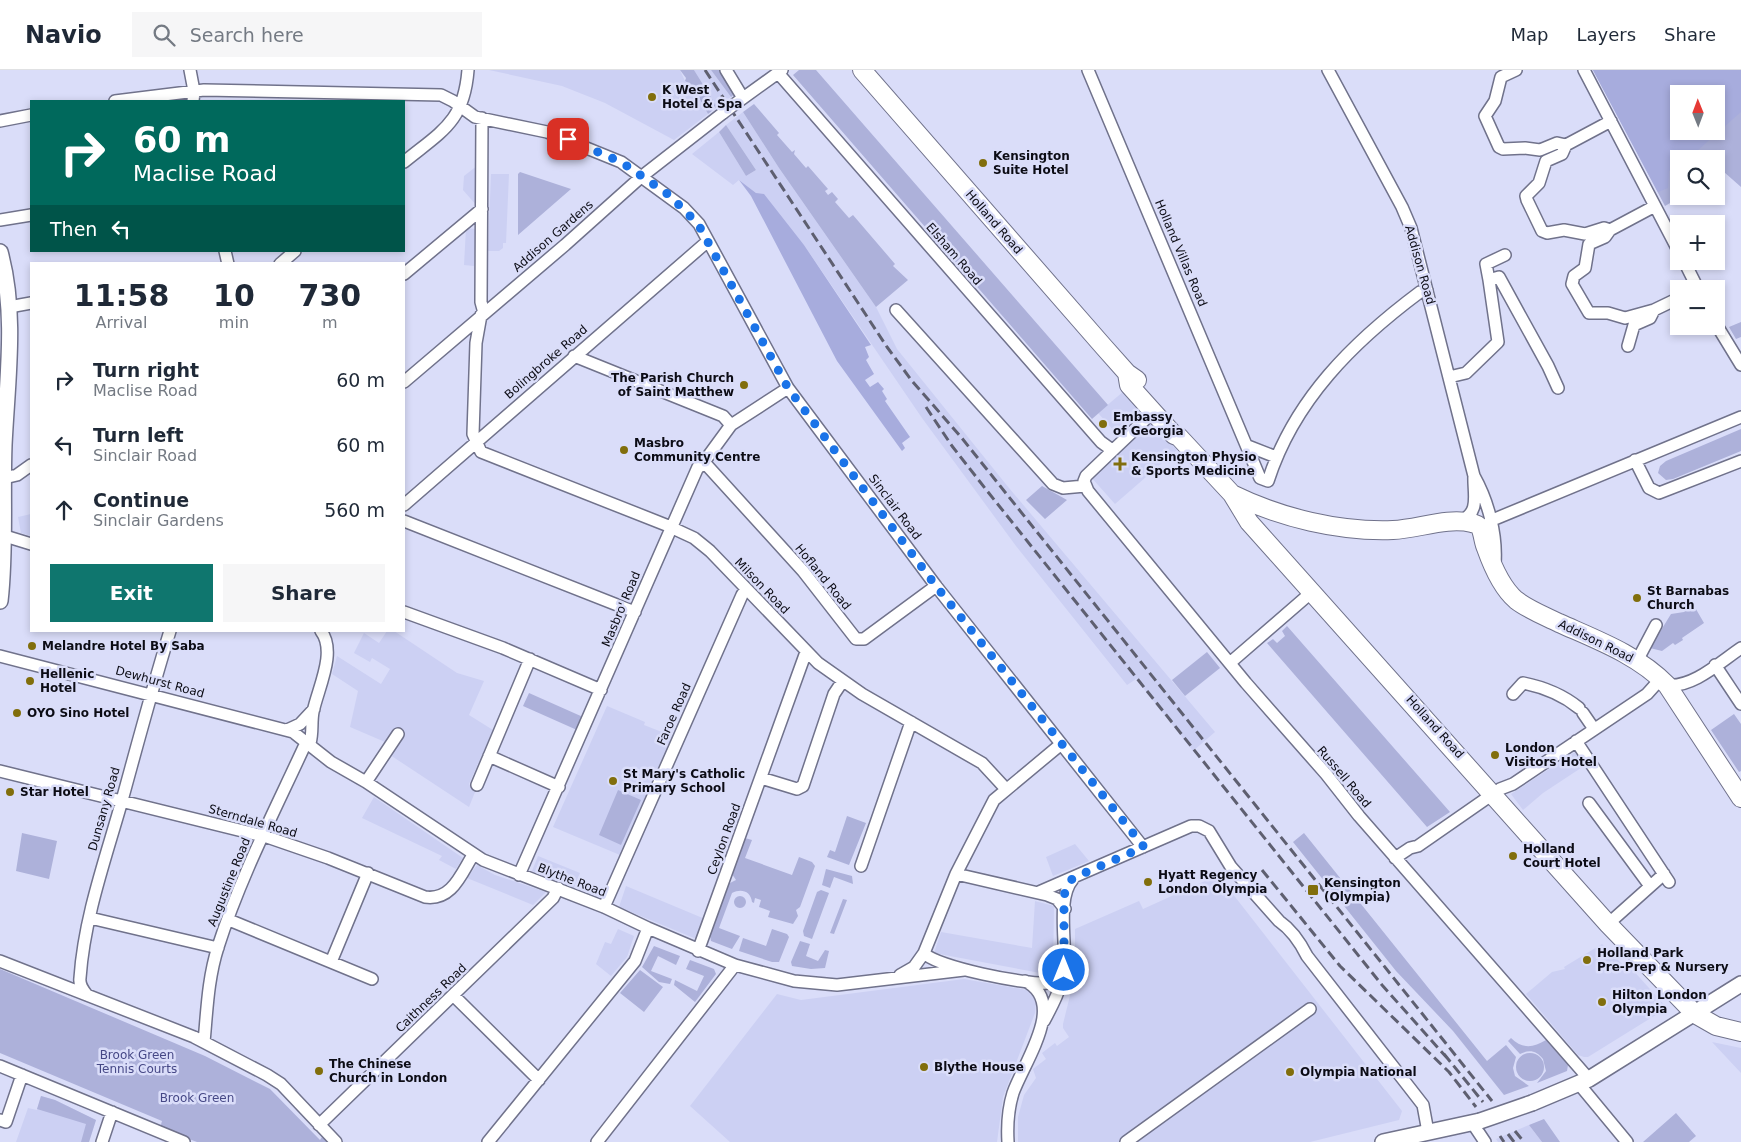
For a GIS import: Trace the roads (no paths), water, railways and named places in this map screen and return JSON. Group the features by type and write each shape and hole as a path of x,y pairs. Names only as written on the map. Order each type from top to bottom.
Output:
{"highway":[{"name":"Holland Road","path":"862,70 1127,373 1135,378 1178,428 1179,437"},
{"name":"Holland Road","path":"1127,373 1128,385 1232,494 1245,517 1494,793 1608,924 1695,1014 1716,1026 1741,1032"},
{"path":"1232,494 1251,504 1353,530 1395,530 1453,522"},
{"path":"1270,543 1266,526 1270,516 1279,512"},
{"name":"Addison Road","path":"1453,522 1472,523 1480,527 1486,549 1508,591 1524,606 1617,649 1637,661 1663,681 1741,798"}],"main road":[{"path":"0,252 9,307 4,378 2,479 5,536 0,600"},
{"path":"1385,1142 1473,1124 1584,1082 1741,984"}],"street":[{"path":"190,70 193,96"},
{"path":"405,161 455,118 462,107 467,92 468,70"},
{"path":"726,70 741,100"},
{"name":"Holland Villas Road","path":"1088,70 1248,446 1256,473 1260,478 1268,481 1276,457"},
{"name":"Addison Road","path":"1328,70 1402,207 1411,228 1474,476 1474,510 1470,516 1453,522"},
{"path":"1516,70 1499,74 1495,101 1485,116 1499,146 1503,150 1525,148 1540,150 1557,143 1566,145"},
{"path":"1584,70 1670,235"},
{"name":"Addison Gardens","path":"405,381 565,245 640,177 780,72"},
{"name":"Elsham Road","path":"780,72 1096,436 1112,450"},
{"name":"Sinclair Road","path":"131,100 193,96 441,95 470,114 525,126 568,139 621,162 640,177 669,195 698,224 788,388 936,586 1060,745 1144,847"},
{"path":"0,121 30,115"},
{"path":"475,442 473,434 476,343 482,314 482,118"},
{"path":"1546,161 1562,154 1566,145 1611,121"},
{"path":"405,154 418,150"},
{"path":"1540,150 1546,161 1539,183 1526,196 1542,231 1547,234 1564,230 1587,239 1605,237 1610,230 1655,206"},
{"path":"405,273 482,209"},
{"path":"0,220 30,215"},
{"path":"1587,239 1585,268 1574,276 1572,284 1585,309 1595,315 1608,313 1632,321 1650,318 1654,310 1670,302"},
{"name":"Bolingbroke Road","path":"405,503 708,241"},
{"path":"282,262 294,252"},
{"path":"1450,376 1466,373 1498,342 1486,264 1505,255"},
{"path":"1489,280 1498,277 1548,366 1558,388"},
{"path":"1248,446 1276,457 1301,411 1340,360 1371,330 1420,292 1427,290"},
{"path":"9,307 30,303"},
{"path":"896,310 1052,484 1063,488 1085,486 1086,476 1153,412"},
{"path":"1628,346 1632,321"},
{"path":"1723,335 1741,365"},
{"path":"456,338 466,338 476,343"},
{"path":"574,356 723,416 730,425"},
{"name":"Masbro' Road","path":"519,875 602,690 698,467 701,466 730,425 788,388"},
{"path":"1490,521 1741,417"},
{"name":"Milson Road","path":"475,442 478,448 486,454 672,527 699,541 806,652 842,682 982,763 1006,789"},
{"path":"1636,460 1649,488 1659,493 1741,461"},
{"name":"Hofland Road","path":"703,461 803,571 856,639 864,639 936,586"},
{"path":"2,479 17,475 30,466"},
{"name":"Addison Road","path":"1474,476 1483,491 1496,546 1495,566"},
{"name":"Russell Road","path":"1085,486 1230,662 1584,1082 1627,1142"},
{"path":"405,521 635,612"},
{"path":"5,536 30,544"},
{"name":"Faroe Road","path":"604,907 746,589"},
{"path":"1230,662 1313,591"},
{"path":"405,612 530,659 602,690"},
{"path":"1637,661 1656,625"},
{"name":"Dunsany Road","path":"87,995 81,987 80,976 90,918 150,695 170,632"},
{"path":"310,743 314,709 327,653 326,640 322,632"},
{"path":"1395,858 1410,848 1418,846 1494,793 1513,784 1647,694 1656,684 1663,681 1676,686 1688,682 1741,648"},
{"name":"Ceylon Road","path":"698,951 806,652"},
{"name":"Dewhurst Road","path":"0,656 288,730 310,743"},
{"path":"477,785 530,659"},
{"path":"1715,665 1741,704"},
{"path":"761,778 797,789 804,784 834,694 842,682"},
{"path":"1513,694 1523,683 1540,687 1571,701 1594,729"},
{"path":"288,730 300,724 314,709"},
{"path":"861,866 910,722"},
{"path":"366,782 398,734"},
{"path":"1576,741 1666,878 1650,886 1608,924"},
{"name":"Blythe Road","path":"310,743 331,762 366,782 473,855 519,875 558,888 604,907 698,951 735,966 805,983 837,985 964,970"},
{"name":"Augustine Road","path":"204,1042 209,991 218,948 262,836 304,746 310,743"},
{"path":"891,979 914,967 924,953 956,874 992,804 1006,789 1060,745"},
{"path":"489,756 558,787"},
{"name":"Sterndale Road","path":"0,771 262,836 368,873 425,897 436,897 450,890 473,855"},
{"path":"1588,803 1650,886"},
{"path":"1039,892 1191,826 1199,826 1209,831 1231,867 1280,921 1289,928 1302,945 1307,956 1423,1105 1428,1132"},
{"path":"331,962 368,873"},
{"path":"956,874 1039,892 1057,899 1064,909"},
{"path":"1008,1142 1007,1122 1013,1092 1063,978 1065,891 1073,878"},
{"name":"Caithness Road","path":"319,1125 553,898 558,888"},
{"path":"90,918 218,948"},
{"path":"229,920 372,979"},
{"path":"488,1142 635,961 648,928"},
{"name":"Blythe Road","path":"924,953 934,961 964,970 1025,981 1045,983 1063,978"},
{"path":"0,961 204,1042 281,1084 336,1142"},
{"path":"597,1142 735,966"},
{"path":"1025,981 1039,990 1042,995 1041,1027"},
{"path":"453,995 539,1080"},
{"path":"1126,1142 1310,1009"},
{"path":"0,1066 184,1142"},
{"path":"0,1120 6,1122 22,1075"},
{"path":"102,1142 112,1112"},
{"path":"1473,1124 1485,1142"}],"railway":[{"path":"705,70 887,347 912,381 961,437 1492,1101"},
{"path":"926,407 952,446 988,492 1382,985 1448,1059"},
{"path":"1262,870 1340,966 1449,1072 1476,1107"},
{"path":"1444,1054 1483,1102"},
{"path":"1515,1131 1524,1142"},
{"path":"1508,1134 1514,1142"},
{"path":"1500,1136 1504,1142"}],"place":[{"name":"K West Hotel & Spa","path":"652,97"},
{"name":"Kensington Suite Hotel","path":"983,163"},
{"name":"The Parish Church of Saint Matthew","path":"744,385"},
{"name":"Embassy of Georgia","path":"1103,424"},
{"name":"Masbro Community Centre","path":"624,450"},
{"name":"Kensington Physio & Sports Medicine","path":"1120,464"},
{"name":"St Barnabas Church","path":"1637,598"},
{"name":"Melandre Hotel By Saba","path":"32,646"},
{"name":"Hellenic Hotel","path":"30,681"},
{"name":"OYO Sino Hotel","path":"17,713"},
{"name":"London Visitors Hotel","path":"1495,755"},
{"name":"St Mary's Catholic Primary School","path":"613,781"},
{"name":"Star Hotel","path":"10,792"},
{"name":"Holland Court Hotel","path":"1513,856"},
{"name":"Hyatt Regency London Olympia","path":"1148,882"},
{"name":"Kensington (Olympia)","path":"1313,890"},
{"name":"Holland Park Pre-Prep & Nursery","path":"1587,960"},
{"name":"Hilton London Olympia","path":"1602,1002"},
{"name":"Blythe House","path":"924,1067"},
{"name":"The Chinese Church in London","path":"319,1071"},
{"name":"Olympia National","path":"1290,1072"}],"park label":[{"name":"Brook Green Tennis Courts","path":"137,1062"},
{"name":"Brook Green","path":"197,1098"}]}
